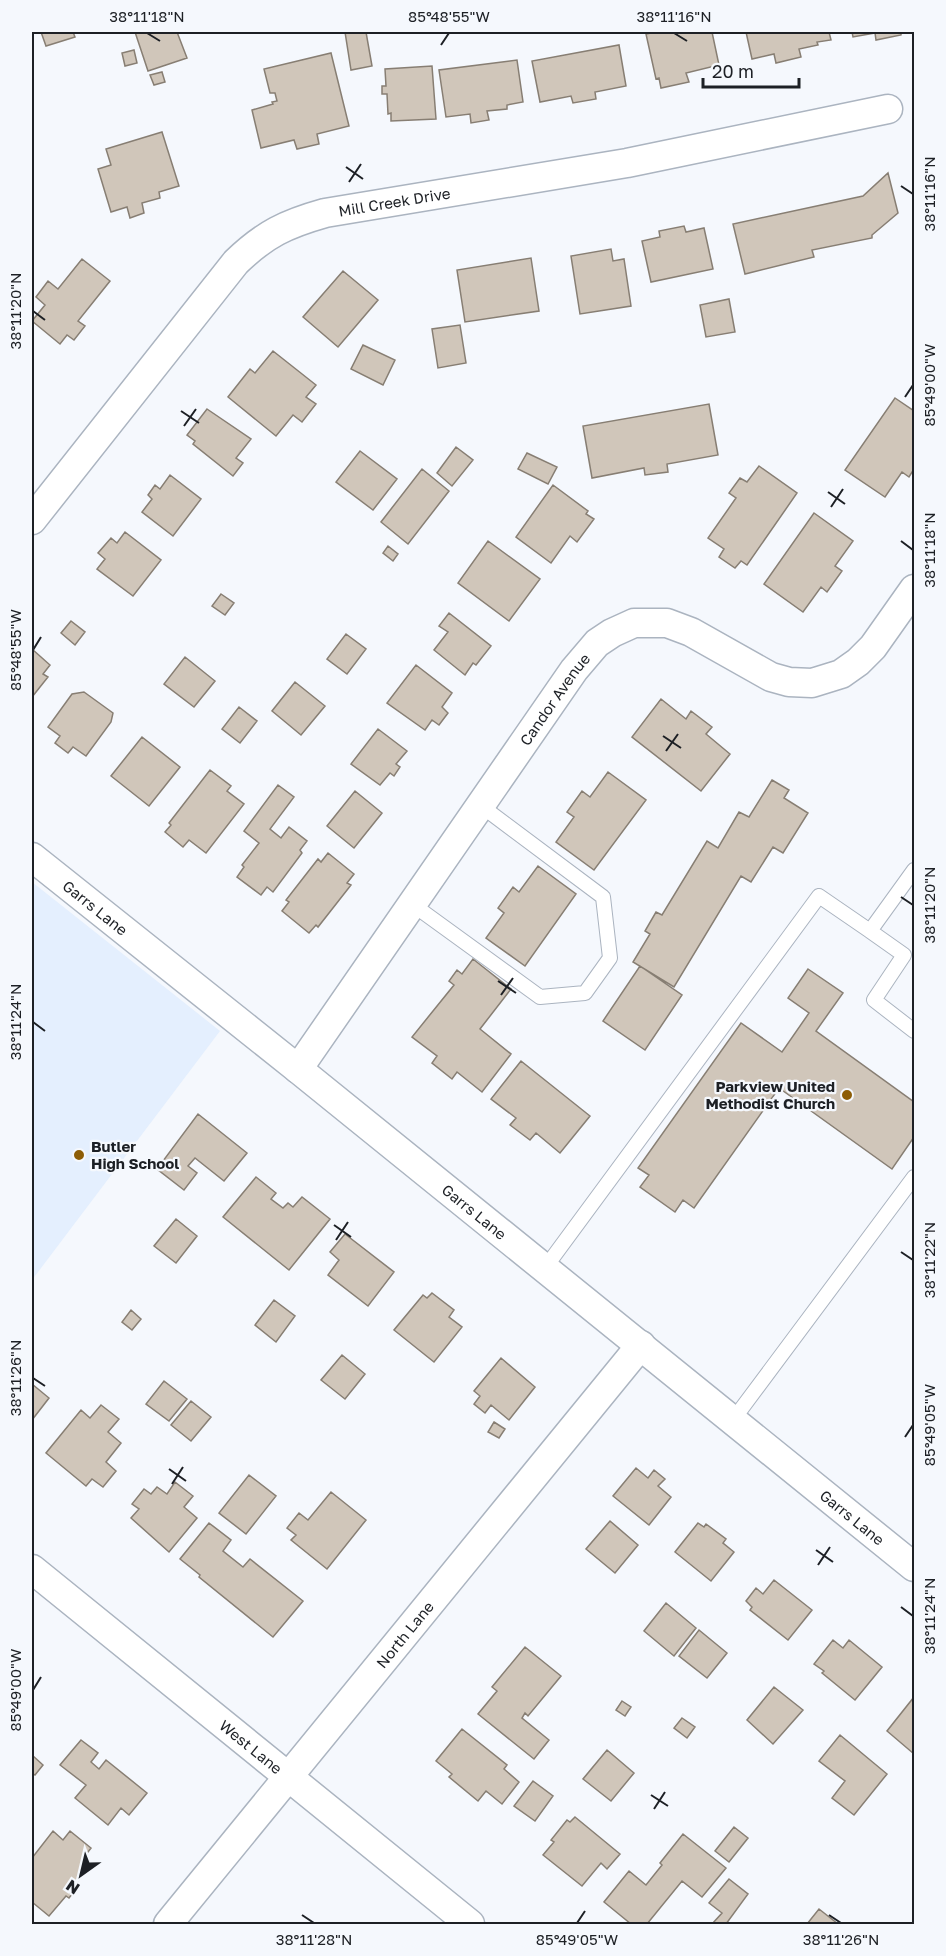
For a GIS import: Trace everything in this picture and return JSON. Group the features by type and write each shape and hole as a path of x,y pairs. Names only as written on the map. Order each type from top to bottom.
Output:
{"street":[{"name":"Mill Creek Drive","path":"32,520 236,262 252,246 292,222 325,213 627,163 888,109"},
{"name":"Candor Avenue","path":"298,1069 574,670 597,643 634,623 667,623 691,632 771,677 789,682 812,683 841,675 858,662 907,605"},
{"name":"Garrs Lane","path":"32,857 915,1567"},
{"name":"North Lane","path":"168,1924 641,1345"},
{"name":"West Lane","path":"32,1569 470,1924"}],"lane":[{"path":"412,904 540,997 585,993 610,958 603,897 480,805"},
{"path":"870,931 915,870"},
{"path":"545,1268 819,896 904,955 874,1000 915,1030"},
{"path":"733,1420 915,1177"}],"shaded area":[{"name":"Butler High School","path":"32,882 220,1031 32,1280"}],"building":[{"path":"41,32 73,32 75,37 46,46"},
{"path":"135,32 177,32 187,58 148,71"},
{"path":"345,32 366,32 372,66 351,70"},
{"path":"712,32 719,65 686,73 689,82 661,88 659,78 656,79 646,34"},
{"path":"746,32 829,32 831,40 817,42 818,45 799,49 801,57 776,63 774,54 752,59"},
{"path":"852,32 901,32 901,35 876,40 875,33 853,37"},
{"path":"619,45 626,86 595,92 596,99 573,103 571,96 540,102 532,61"},
{"path":"134,50 137,63 125,66 122,53"},
{"path":"331,53 349,126 317,134 319,144 297,149 294,140 261,148 252,110 277,101 275,93 270,93 264,69"},
{"path":"517,60 523,102 507,105 507,109 487,111 489,120 471,123 470,114 446,117 439,70"},
{"path":"432,66 436,119 391,121 391,113 388,114 387,94 382,94 382,86 386,86 385,69"},
{"path":"162,72 165,82 154,85 150,75"},
{"path":"162,132 179,186 159,192 160,198 142,203 144,213 130,218 127,207 111,212 98,169 111,165 106,149"},
{"path":"888,173 898,213 872,235 872,238 812,250 814,257 745,274 733,224 863,196"},
{"path":"684,226 686,232 704,228 713,269 651,282 642,241 660,237 659,231"},
{"path":"611,249 613,261 624,259 631,306 580,314 571,256"},
{"path":"531,258 539,311 465,322 457,270"},
{"path":"82,259 110,281 78,321 85,326 74,340 67,335 60,344 32,321 45,305 36,297 48,281 58,289"},
{"path":"343,271 378,300 338,347 303,317"},
{"path":"729,299 735,332 706,337 700,305"},
{"path":"460,325 466,363 438,368 432,329"},
{"path":"363,345 395,360 383,385 351,369"},
{"path":"273,351 316,385 306,397 316,404 302,422 293,415 276,436 228,397 250,369 255,373"},
{"path":"895,398 914,411 914,469 909,477 902,472 885,497 845,470"},
{"path":"709,404 718,455 667,464 668,472 645,475 644,468 592,478 583,426"},
{"path":"207,409 251,439 236,458 243,463 233,476 193,444 195,441 187,435"},
{"path":"456,447 473,460 452,486 437,473"},
{"path":"360,451 397,479 373,510 336,482"},
{"path":"527,453 557,467 548,484 518,469"},
{"path":"759,466 797,493 747,565 741,561 735,568 719,557 724,549 708,538 736,498 729,493 740,478 747,482"},
{"path":"422,469 449,491 408,544 381,522"},
{"path":"170,475 201,499 173,536 142,512 152,499 148,495 155,485 160,489"},
{"path":"553,485 588,511 586,514 594,519 577,542 570,536 551,563 516,537"},
{"path":"814,513 853,541 835,566 842,571 827,592 821,587 803,612 764,584"},
{"path":"125,532 161,560 133,596 97,569 105,559 98,553 111,538 117,543"},
{"path":"488,541 540,579 509,621 458,583"},
{"path":"388,546 398,554 393,561 383,553"},
{"path":"221,594 234,603 225,615 212,606"},
{"path":"449,613 491,646 476,665 473,663 465,675 434,650 448,632 439,626"},
{"path":"71,621 85,632 75,645 61,633"},
{"path":"346,634 366,649 347,674 327,659"},
{"path":"32,649 50,665 43,674 48,677 32,697"},
{"path":"185,657 215,681 194,707 164,684"},
{"path":"416,665 452,693 442,707 448,713 439,725 432,720 425,730 387,703"},
{"path":"295,682 325,706 301,735 272,711"},
{"path":"84,692 113,713 111,722 86,756 73,747 68,753 55,743 60,736 48,727 72,694"},
{"path":"661,699 686,719 691,711 712,727 706,734 730,754 701,791 632,737"},
{"path":"239,707 257,721 240,743 222,729"},
{"path":"378,729 407,751 396,764 400,767 394,776 390,773 380,785 351,764"},
{"path":"142,737 180,767 149,806 111,776"},
{"path":"210,770 231,786 227,791 244,804 206,853 189,840 183,847 165,832 171,825 169,823"},
{"path":"608,772 646,800 594,870 556,842 574,817 567,812 582,791 590,797"},
{"path":"772,780 789,790 784,798 808,813 783,853 773,847 751,882 741,876 674,987 633,962 650,934 645,931 656,912 662,915 707,841 718,848 739,812 749,817"},
{"path":"278,785 294,797 270,829 281,838 289,827 307,841 300,850 302,853 273,892 267,887 261,895 237,877 244,867 242,865 259,843 244,831"},
{"path":"355,791 382,813 354,848 327,826"},
{"path":"328,853 354,874 347,883 351,885 318,927 316,925 309,933 282,911 289,902 286,900 318,859 321,862"},
{"path":"538,866 576,894 525,966 486,938 504,913 498,908 513,887 519,892"},
{"path":"473,959 511,989 480,1029 511,1054 482,1092 457,1072 452,1079 432,1063 437,1056 412,1037 454,985 449,981 457,970 462,974"},
{"path":"640,966 682,995 645,1050 603,1021"},
{"name":"Parkview United Methodist Church","path":"808,969 843,993 816,1031 914,1102 914,1137 892,1169 779,1088 694,1208 683,1200 675,1212 640,1187 649,1175 638,1168 741,1023 782,1052 809,1013 788,998"},
{"path":"521,1061 590,1116 560,1153 536,1133 530,1140 510,1125 516,1118 491,1099"},
{"path":"198,1114 247,1153 224,1181 195,1158 188,1166 197,1173 184,1190 157,1169"},
{"path":"256,1177 276,1193 271,1199 283,1208 288,1203 293,1207 302,1197 330,1219 289,1270 223,1217"},
{"path":"176,1219 197,1236 176,1263 154,1246"},
{"path":"345,1234 394,1272 368,1306 328,1275 339,1260 330,1252"},
{"path":"432,1293 454,1310 449,1317 462,1327 434,1362 394,1330 423,1295 427,1298"},
{"path":"274,1300 295,1316 276,1342 255,1325"},
{"path":"131,1310 141,1319 132,1330 122,1322"},
{"path":"342,1355 365,1374 345,1399 321,1380"},
{"path":"501,1358 535,1387 509,1420 491,1405 485,1413 474,1404 480,1396 474,1391"},
{"path":"164,1381 187,1399 169,1421 146,1404"},
{"path":"32,1384 49,1398 32,1420"},
{"path":"191,1401 211,1417 191,1441 171,1425"},
{"path":"101,1405 119,1419 108,1432 121,1443 106,1462 116,1471 103,1487 92,1479 86,1486 46,1453 81,1410 90,1418"},
{"path":"494,1422 505,1429 499,1438 488,1432"},
{"path":"636,1468 648,1478 654,1470 665,1479 658,1486 671,1497 649,1525 613,1496"},
{"path":"249,1475 276,1496 246,1534 219,1513"},
{"path":"175,1482 193,1496 184,1507 197,1518 169,1552 131,1518 139,1509 132,1504 144,1489 151,1494 157,1487 167,1494"},
{"path":"331,1492 366,1520 327,1569 291,1540 296,1535 287,1528 299,1513 308,1520"},
{"path":"610,1521 638,1545 615,1573 586,1549"},
{"path":"209,1523 231,1540 223,1551 243,1567 250,1559 303,1601 273,1637 180,1559"},
{"path":"698,1523 704,1527 706,1524 726,1539 723,1543 734,1552 711,1581 675,1552"},
{"path":"774,1580 812,1610 788,1640 750,1610 752,1607 746,1601 756,1588 763,1594"},
{"path":"666,1603 696,1628 674,1656 644,1631"},
{"path":"699,1630 727,1653 707,1678 679,1656"},
{"path":"833,1640 843,1648 849,1640 882,1667 855,1700 814,1664"},
{"path":"525,1647 561,1676 528,1716 525,1713 522,1718 549,1740 534,1759 478,1714 497,1691 492,1687"},
{"path":"774,1687 803,1710 773,1744 747,1720"},
{"path":"914,1697 914,1754 887,1731"},
{"path":"622,1701 631,1707 625,1716 616,1710"},
{"path":"682,1718 695,1727 687,1738 674,1728"},
{"path":"462,1729 507,1765 504,1769 519,1782 502,1804 486,1791 478,1801 449,1777 452,1774 436,1761"},
{"path":"840,1735 887,1774 854,1815 832,1798 845,1781 819,1761"},
{"path":"81,1740 98,1753 91,1762 99,1769 106,1760 147,1793 129,1815 121,1808 108,1825 75,1798 86,1785 60,1765"},
{"path":"607,1750 634,1773 611,1801 583,1779"},
{"path":"32,1755 43,1765 35,1775 32,1773"},
{"path":"533,1781 553,1796 535,1821 514,1806"},
{"path":"575,1817 620,1854 607,1869 601,1863 582,1886 543,1855 554,1842 551,1840 567,1820 570,1822"},
{"path":"734,1827 748,1838 729,1862 715,1851"},
{"path":"53,1831 63,1840 70,1831 91,1848 84,1857 92,1863 73,1887 76,1889 69,1898 66,1896 49,1916 32,1902 32,1858"},
{"path":"683,1834 726,1868 702,1897 682,1881 647,1924 631,1924 604,1902 629,1871 646,1885"},
{"path":"729,1879 748,1894 726,1924 712,1924 722,1913 709,1903"},
{"path":"819,1909 838,1924 807,1924"}],"place":[{"name":"Parkview United Methodist Church","path":"847,1095"},
{"name":"Butler High School","path":"79,1155"}]}
